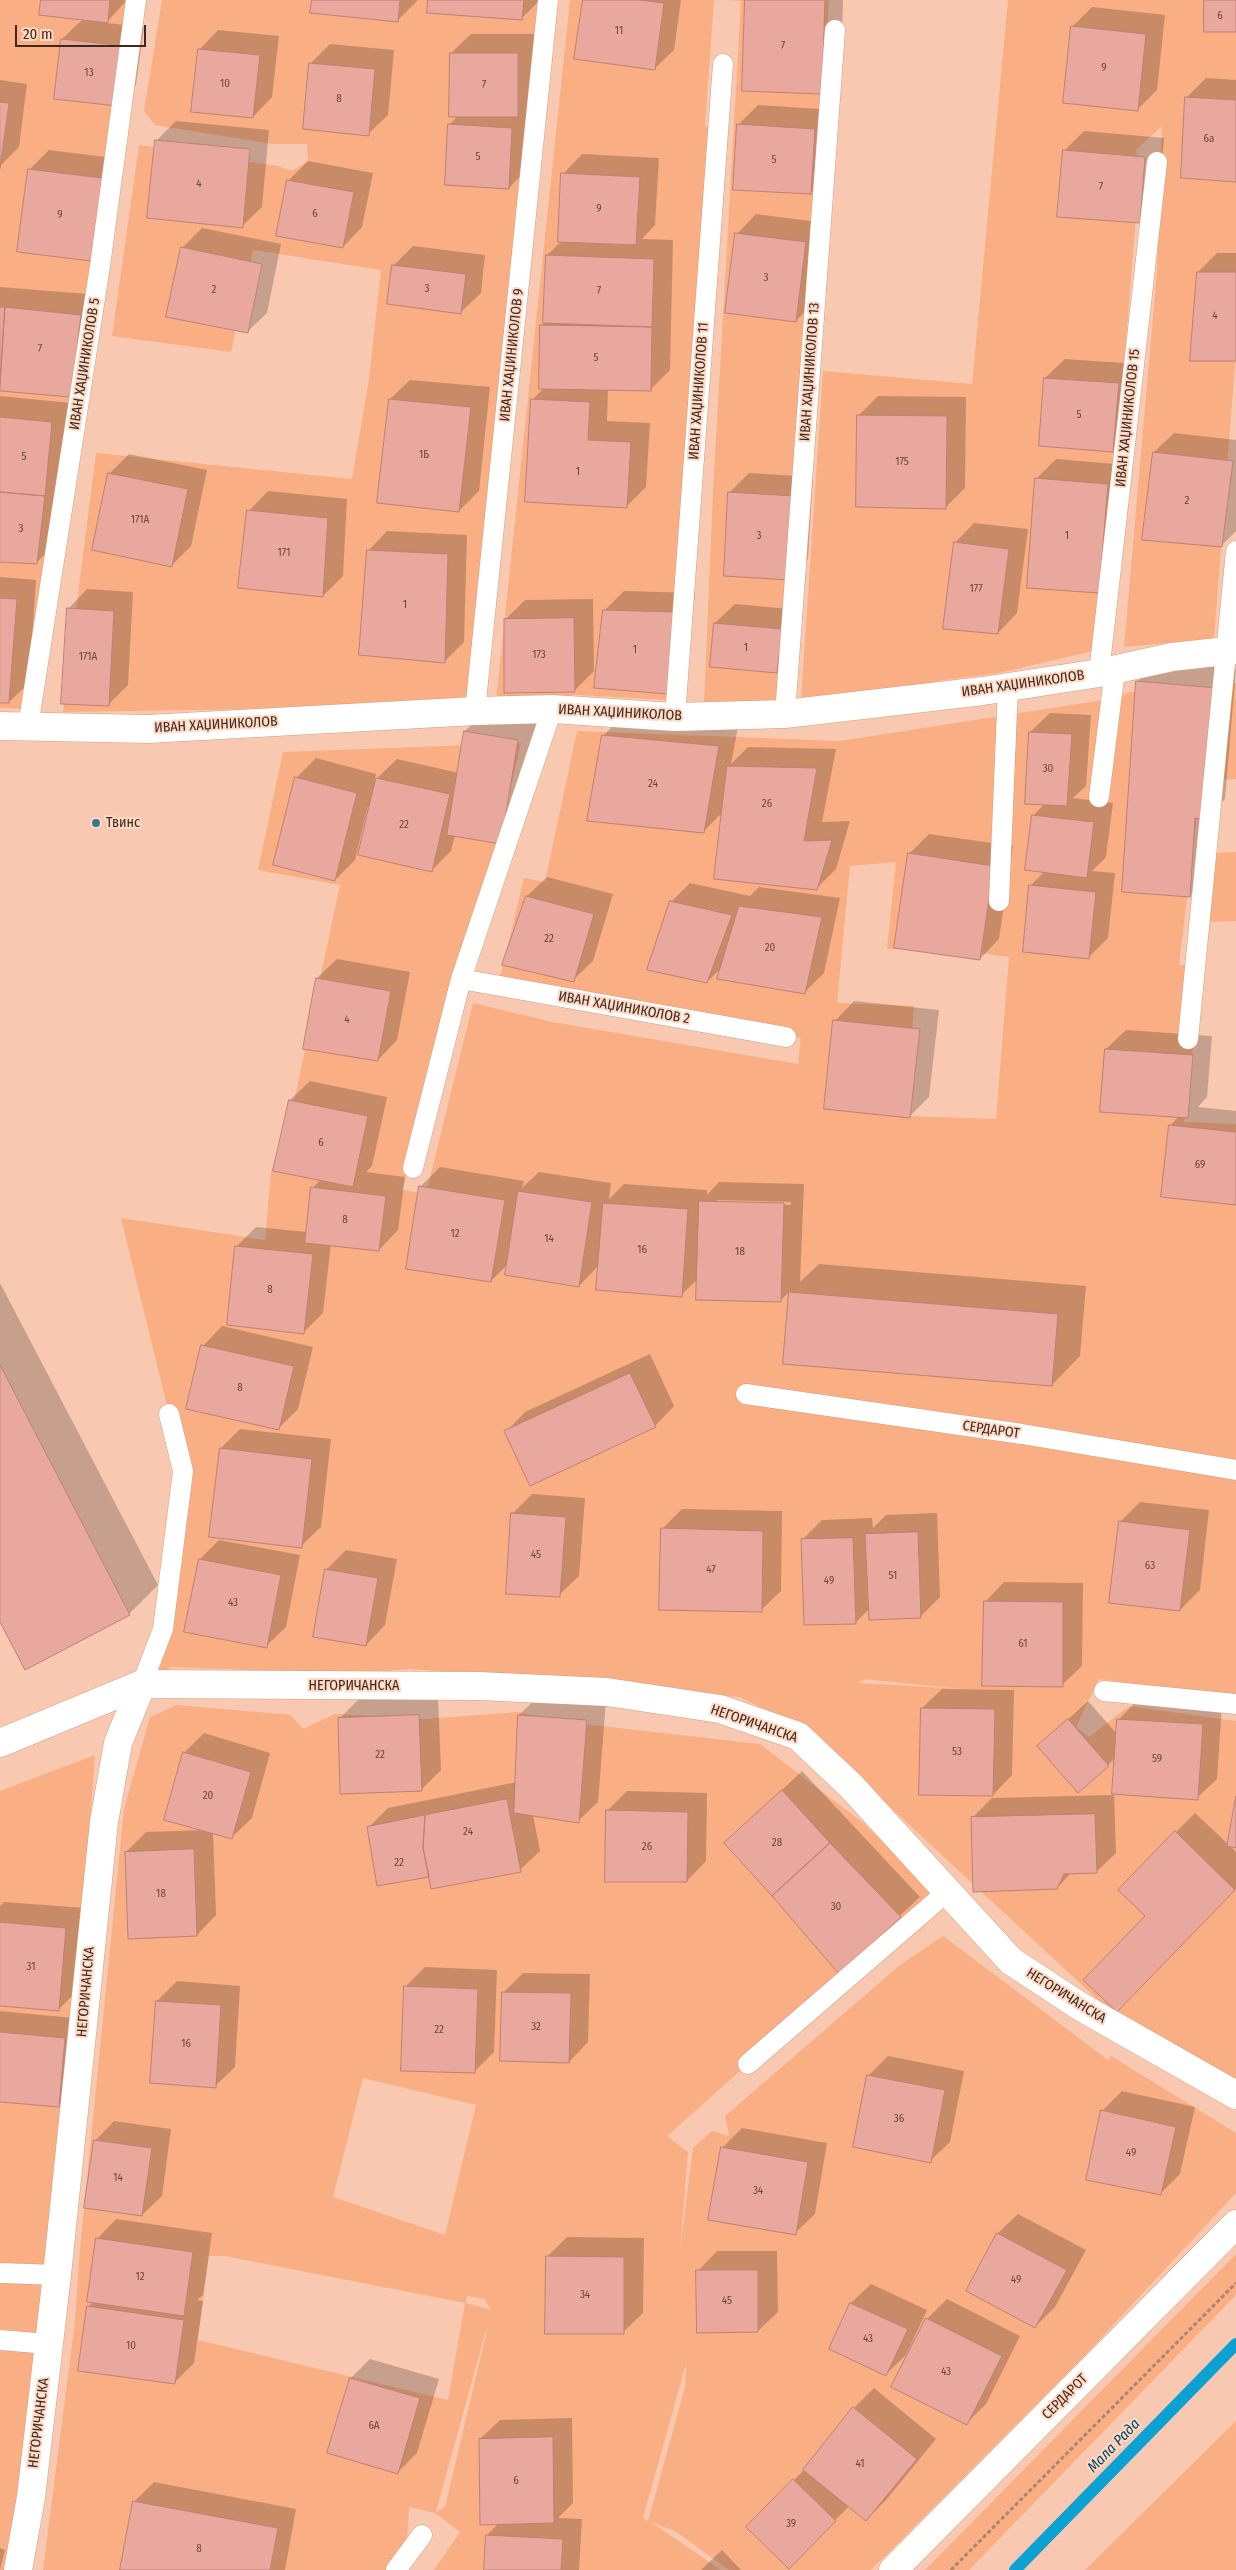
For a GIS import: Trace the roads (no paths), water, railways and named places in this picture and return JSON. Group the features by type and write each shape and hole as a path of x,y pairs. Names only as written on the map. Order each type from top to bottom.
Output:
{"street":[{"name":"ИВАН ХАЏИНИКОЛОВ","path":"0,726 148,729 475,711 552,709 675,717 785,714 1008,687 1107,671 1172,657 1231,650"},
{"name":"НЕГОРИЧАНСКА","path":"18,2570 31,2498 57,2275 104,1822 118,1744 142,1684"},
{"name":"НЕГОРИЧАНСКА","path":"0,1743 142,1684 479,1686 607,1692 720,1709 798,1736 851,1786 1011,1961 1081,2007 1236,2095"},
{"name":"СЕРДАРОТ","path":"893,2570 1236,2224"}],"lane":[{"name":"ИВАН ХАЏИНИКОЛОВ 5","path":"28,727 100,266 136,0"},
{"name":"ИВАН ХАЏИНИКОЛОВ 9","path":"475,711 548,0"},
{"name":"ИВАН ХАЏИНИКОЛОВ 13","path":"785,714 835,30"},
{"name":"ИВАН ХАЏИНИКОЛОВ 11","path":"675,717 723,64"},
{"name":"ИВАН ХАЏИНИКОЛОВ 15","path":"1099,797 1107,671 1157,162"},
{"path":"1188,1039 1231,650 1236,551"},
{"path":"999,901 1008,687"},
{"path":"413,1168 462,979 552,709"},
{"name":"ИВАН ХАЏИНИКОЛОВ 2","path":"462,979 786,1037"},
{"name":"СЕРДАРОТ","path":"746,1394 1022,1434 1236,1470"},
{"name":"НЕГОРИЧАНСКА","path":"142,1684 163,1629 183,1471 169,1414"},
{"path":"1104,1691 1236,1704"},
{"path":"748,2064 948,1891"},
{"path":"0,2273 57,2275"},
{"path":"0,2340 48,2344"},
{"path":"396,2570 422,2535"}],"waterway":[{"name":"Мала Рада","path":"1015,2570 1236,2344"}],"place":[{"name":"Твинс","path":"96,823"}]}
